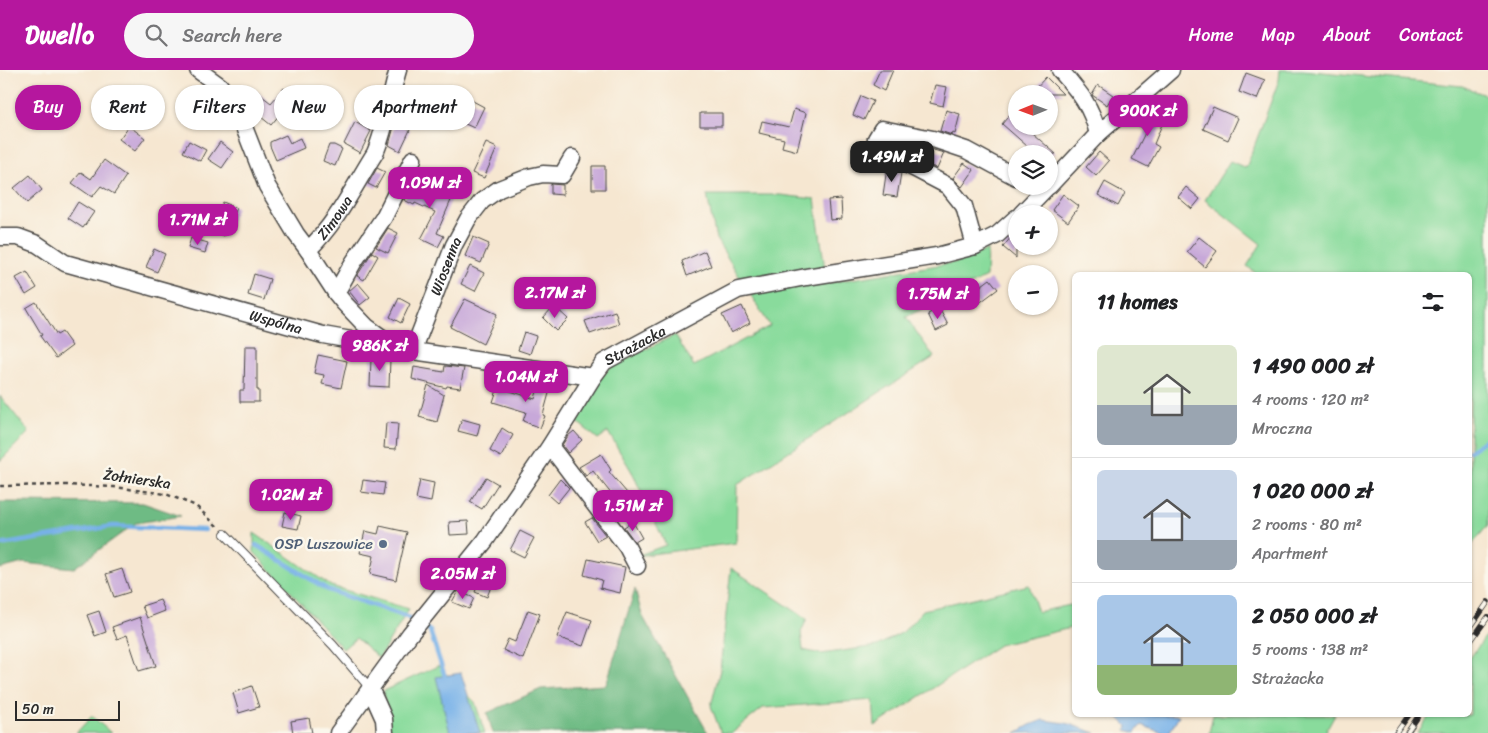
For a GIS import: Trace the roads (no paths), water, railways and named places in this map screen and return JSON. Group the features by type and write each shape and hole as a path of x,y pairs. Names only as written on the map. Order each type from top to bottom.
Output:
{"street":[{"path":"198,70 220,86 232,104 242,122 266,186 336,293 367,327 395,348"},
{"name":"Zimowa","path":"308,250 333,222 375,153 398,70"},
{"path":"1060,70 1090,109 1098,134"},
{"path":"1058,173 1098,134 1171,70"},
{"path":"974,246 964,206 948,186 906,164 886,150 876,139 882,129 933,139 966,150 1008,173"},
{"name":"Wiosenna","path":"413,351 454,245 468,219 482,201 500,189 529,177 543,174 562,174 572,158"},
{"path":"336,293 353,263 384,217 413,159"},
{"path":"1028,205 1036,195"},
{"name":"Strażacka","path":"338,733 410,634 485,541 550,446 604,362 738,290 937,256 974,246 997,235 1008,225"},
{"name":"Wspólna","path":"0,237 18,237 38,244 65,263 323,335 413,351 593,377"},
{"path":"550,446 627,547 637,566"},
{"path":"370,688 384,719 385,733"}],"lane":[{"path":"225,534 333,645 370,688"}],"water":[{"path":"461,673 480,733 450,733 436,677"},
{"path":"1118,717 1178,717 1169,733 1163,733 1141,725 1135,733 1126,730 1127,726"},
{"path":"1043,720 1066,723 1096,733 1016,733"}],"waterway":[{"path":"1472,450 1488,438"},
{"path":"0,545 113,526 205,530"},
{"path":"256,545 328,590 407,617 430,631 446,680"}],"railway":[{"path":"1472,625 1488,602"},
{"path":"1472,639 1488,617"},
{"path":"1396,733 1408,717"},
{"path":"1407,733 1418,717"}],"place":[{"name":"OSP Luszowice","path":"383,544"}]}
